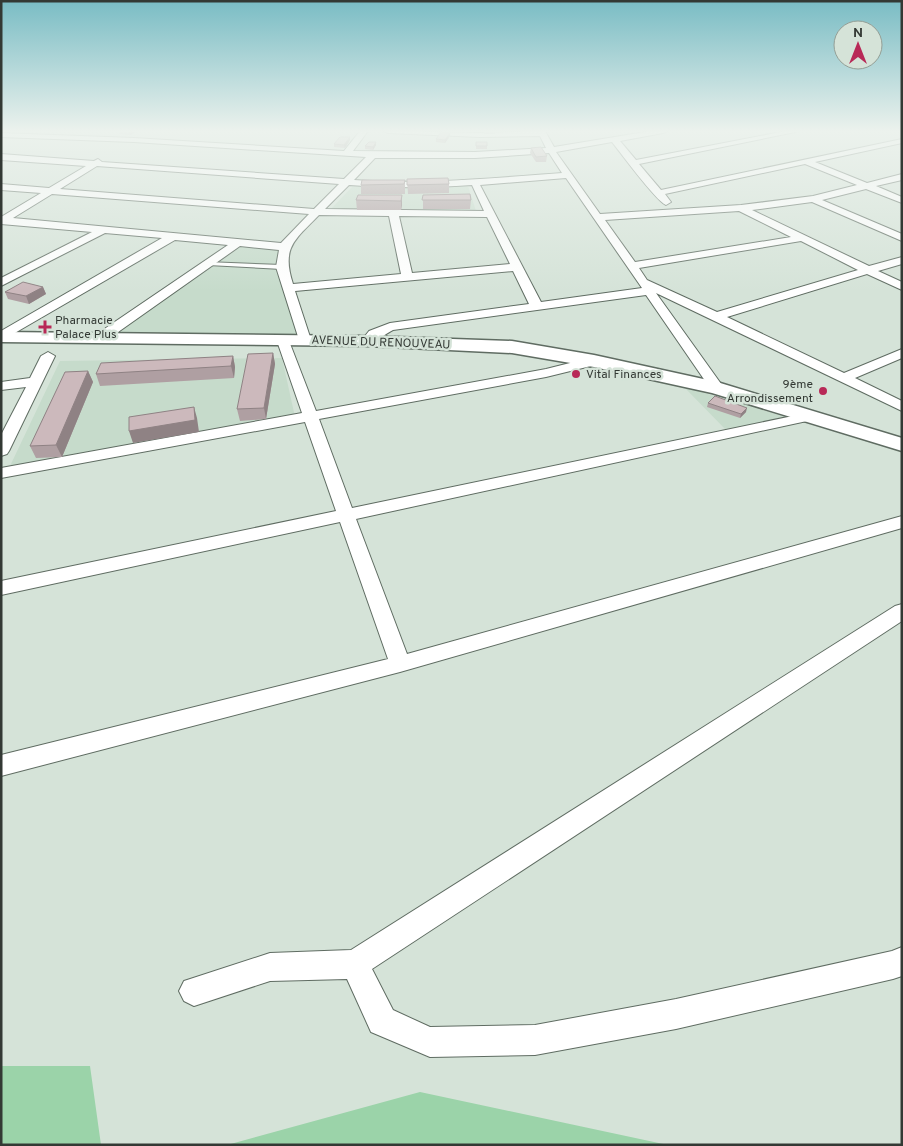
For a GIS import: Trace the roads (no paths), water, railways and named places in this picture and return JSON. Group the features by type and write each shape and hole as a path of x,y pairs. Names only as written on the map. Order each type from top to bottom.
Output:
{"main road":[{"name":"AVENUE DU RENOUVEAU","path":"1,337 367,341 512,347 594,361 717,388 902,445"},
{"name":"AVENUE DU RENOUVEAU","path":"756,399 825,412 902,431"}],"street":[{"path":"2,220 61,184"},
{"path":"305,340 282,267 285,247 288,241 343,184"},
{"path":"396,184 425,184"},
{"path":"476,184 536,305"},
{"path":"575,184 717,388"},
{"path":"651,184 675,212"},
{"path":"658,193 697,184"},
{"path":"863,184 902,200"},
{"path":"597,217 741,208 813,199 873,184"},
{"path":"1,187 318,212 489,214"},
{"path":"813,199 902,238"},
{"path":"741,208 902,287"},
{"path":"392,213 407,277"},
{"path":"2,220 285,247"},
{"path":"1,283 103,230"},
{"path":"1,337 172,237"},
{"path":"632,266 802,238"},
{"path":"99,339 237,243"},
{"path":"716,316 866,269 902,260"},
{"path":"288,288 516,267"},
{"path":"367,341 374,334 390,327 645,286 716,316 902,406"},
{"path":"283,341 400,664"},
{"path":"844,378 902,353"},
{"path":"1,451 48,356"},
{"path":"1,473 546,373 594,361"},
{"path":"1,386 36,381"},
{"path":"1,588 807,417"},
{"path":"1,766 400,664 902,522"},
{"path":"194,991 270,967 355,964 902,611"},
{"path":"355,964 382,1021 430,1042 535,1040 676,1014 902,962"}],"lane":[{"path":"208,263 282,267"}],"place":[{"name":"Pharmacie Palace Plus","path":"45,327"},
{"name":"Vital Finances","path":"576,374"},
{"name":"9ème Arrondissement","path":"823,391"}]}
